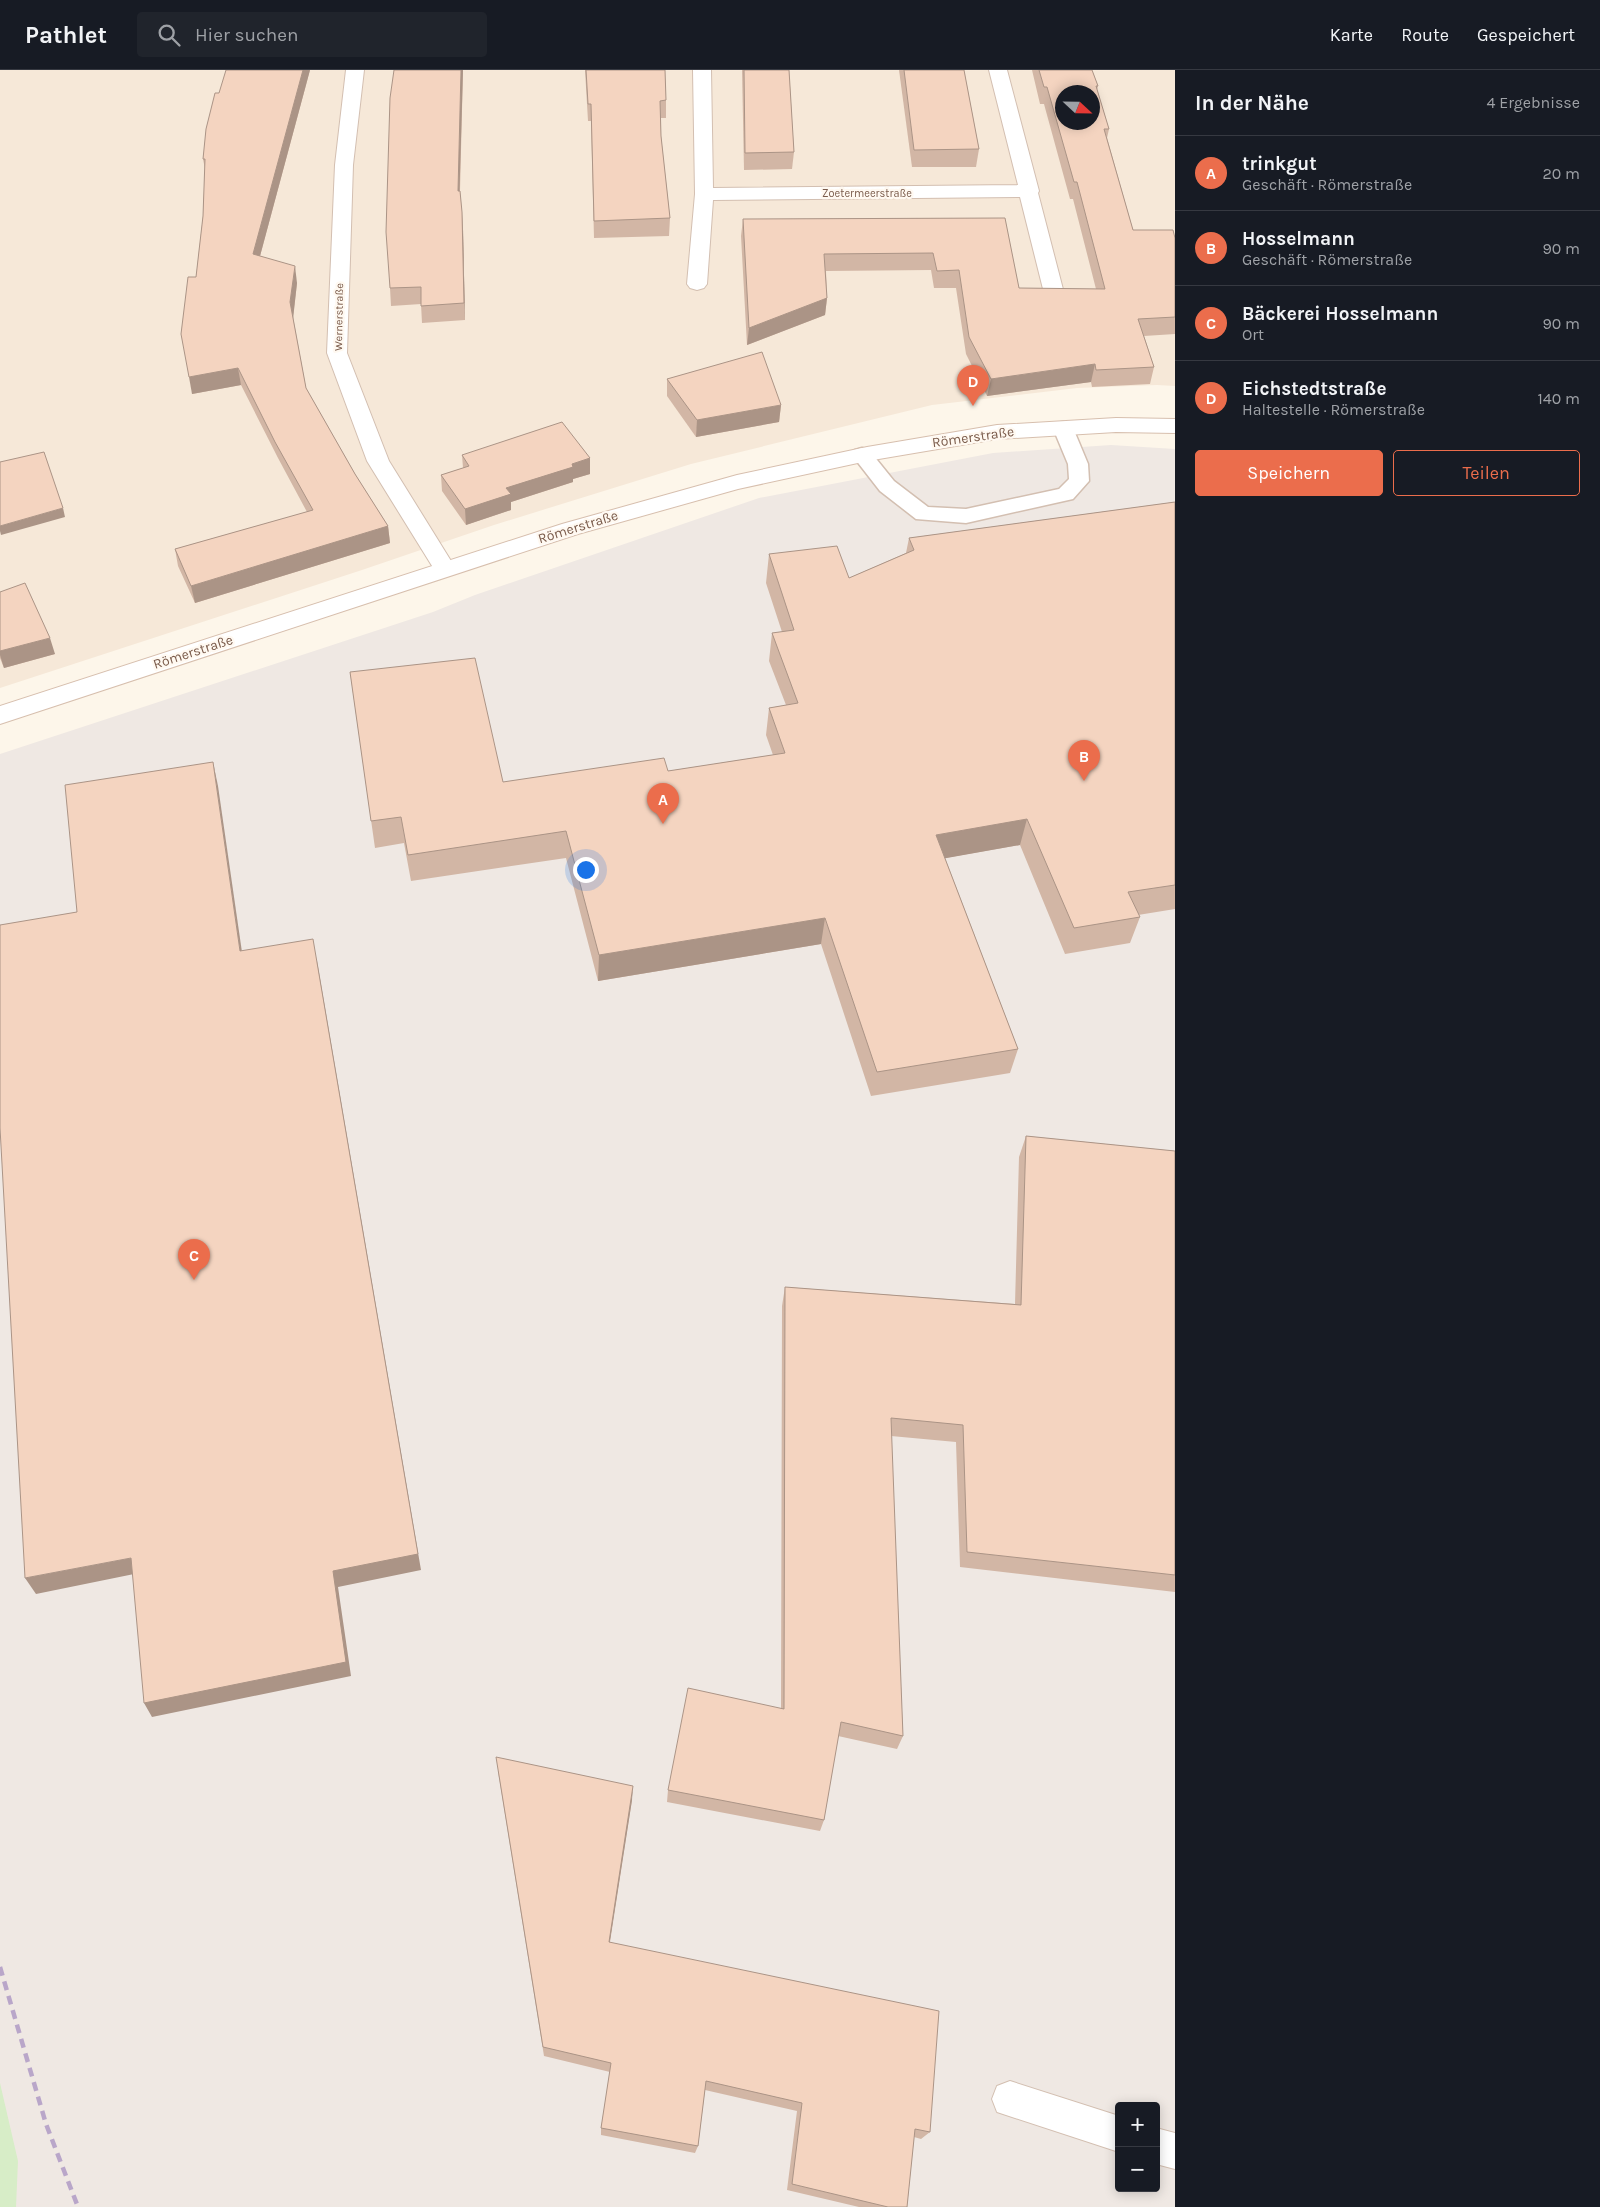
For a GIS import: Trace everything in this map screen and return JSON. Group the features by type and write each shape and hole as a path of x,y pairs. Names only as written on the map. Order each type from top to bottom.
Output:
{"street":[{"name":"Wernerstraße","path":"355,70 344,165 337,353 378,461 445,569"},
{"path":"697,284 704,194 702,70"},
{"path":"998,70 1030,191 1055,297"},
{"name":"Zoetermeerstraße","path":"704,194 1030,191"},
{"name":"Römerstraße","path":"0,715 445,569 737,482 862,455 997,432 1064,428 1175,426"},
{"path":"1010,2099 1115,2133"},
{"path":"1160,2147 1175,2151"}],"lane":[{"path":"862,455 887,486 923,514 966,516 1066,494 1079,481 1078,464 1064,428"}],"shaded area":[{"path":"0,70 1175,70 1175,386 1077,388 932,405 691,464 494,525 0,688"},
{"path":"1111,445 1175,449 1175,2207 0,2207 0,754 433,612 475,595 759,498 993,453"}],"green space":[{"path":"0,2083 18,2161 16,2207 0,2207"}],"building":[{"path":"226,70 303,70 253,254 295,266 290,302 306,388 355,474 388,526 191,586 175,549 313,510 275,442 238,368 189,377 181,334 188,277 196,277 203,216 205,159 203,159 206,129 215,93 219,93"},
{"path":"394,70 461,70 458,191 460,191 462,212 464,303 421,306 421,287 390,288 386,232 390,98"},
{"path":"586,70 665,70 666,100 660,101 661,136 670,218 594,221 591,104 588,104"},
{"path":"744,70 789,70 794,152 745,153"},
{"path":"904,70 964,70 979,149 914,150"},
{"path":"1039,70 1092,70 1098,85 1055,85 1055,115 1047,87 1044,87"},
{"path":"1100,99 1109,129 1104,129 1133,230 1173,230 1175,238 1175,317 1138,319 1154,367 1096,370 1095,364 991,379 969,337 959,270 937,271 933,253 824,254 827,298 749,328 743,219 1005,218 1019,288 1105,289 1077,182 1074,182 1059,130 1100,130"},
{"path":"762,352 781,405 697,420 667,379"},
{"path":"562,422 590,458 572,464 573,467 506,488 511,494 465,509 441,475 469,466 462,455"},
{"path":"44,452 63,508 0,526 0,462"},
{"path":"1175,502 1175,885 1128,892 1140,917 1074,928 1027,819 936,835 1018,1049 877,1072 825,918 599,955 566,831 408,855 401,817 371,821 350,672 475,658 503,782 664,758 668,771 785,753 769,708 798,703 772,633 794,630 769,554 837,546 849,578 914,550 909,538"},
{"path":"25,583 50,638 0,651 0,592"},
{"path":"213,762 240,951 313,939 418,1554 333,1571 346,1662 144,1703 131,1558 25,1578 0,1128 0,925 77,912 65,785"},
{"path":"1026,1136 1175,1151 1175,1575 967,1552 963,1425 891,1418 903,1736 841,1722 824,1820 668,1790 688,1688 784,1709 785,1287 1021,1305"},
{"path":"496,1757 633,1786 609,1942 939,2011 930,2132 915,2129 907,2207 888,2207 792,2184 802,2103 706,2081 698,2146 601,2128 611,2063 543,2047"}],"railway":[{"path":"0,1967 46,2124 78,2207"}],"place":[{"name":"Eichstedtstraße","path":"973,406"},
{"name":"Hosselmann","path":"1084,781"},
{"name":"trinkgut","path":"663,824"},
{"name":"Bäckerei Hosselmann","path":"194,1280"}]}
